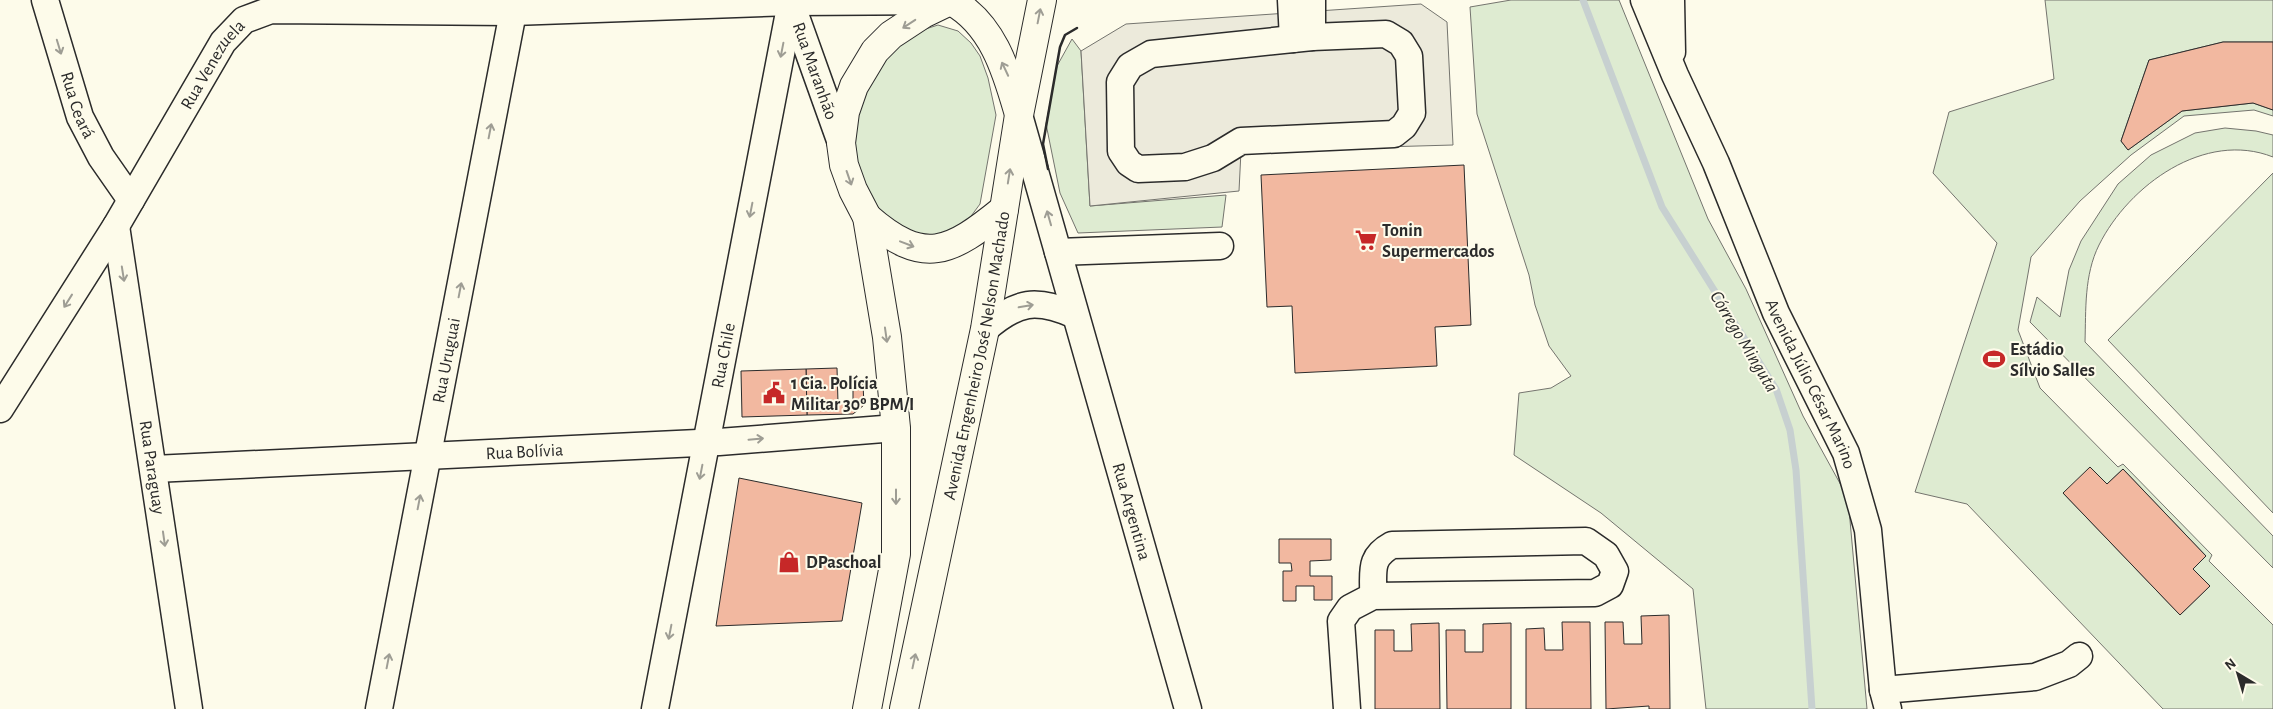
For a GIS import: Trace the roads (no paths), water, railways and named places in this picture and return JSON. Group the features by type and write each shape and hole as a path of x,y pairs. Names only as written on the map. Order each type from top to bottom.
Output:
{"main road":[{"path":"867,709 896,554 896,428 887,337 867,217 853,190 844,165 841,143 845,112 854,86 875,51 891,36 923,14 951,0 965,8 988,35 1008,76 1019,115"},
{"name":"Avenida Engenheiro José Nelson Machado","path":"904,709 985,329 1019,115 1042,0"},
{"path":"867,217 884,232 903,243 930,249 963,241 1004,209"}],"street":[{"name":"Rua Ceará","path":"45,0 80,118 101,157 131,200"},
{"name":"Rua Venezuela","path":"0,409 116,226 223,42 244,20 271,10 415,5 512,12 790,1 951,0"},
{"path":"1292,0 1303,38"},
{"path":"1303,38 1312,0"},
{"name":"Avenida Júlio César Marino","path":"1644,0 1675,75 1716,163 1776,313 1846,453 1868,530 1886,700"},
{"name":"Avenida Júlio César Marino","path":"1671,0 1670,34 1675,75"},
{"name":"Rua Maranhão","path":"790,1 841,143"},
{"name":"Rua Chile","path":"655,709 790,1"},
{"name":"Rua Uruguai","path":"379,709 512,12"},
{"path":"1386,34 1401,43 1410,56 1412,113 1404,126 1394,134 1241,141 1213,158 1185,167 1138,169 1128,163 1121,150 1120,82 1130,66 1151,54 1303,38 1386,34"},
{"name":"Rua Argentina","path":"1019,115 1188,709"},
{"name":"Rua Paraguay","path":"116,226 189,709"},
{"path":"1058,252 1220,246"},
{"path":"985,329 1004,313 1027,304 1053,305 1075,315"},
{"name":"Rua Bolívia","path":"154,469 707,442 896,428"},
{"path":"1347,709 1341,621 1350,608 1372,596 1595,593 1610,585 1615,570 1606,555 1586,540 1392,545 1379,552 1374,562 1372,596"},
{"path":"1886,700 2035,677 2069,664 2079,656"}],"waterway":[{"name":"Córrego Minguta","path":"1583,0 1662,207 1776,389 1790,430 1796,470 1812,709"}],"place":[{"name":"Tonin Supermercados","path":"1366,240"},
{"name":"Estádio Sílvio Salles","path":"1994,359"},
{"name":"1 Cia. Polícia Militar 30º BPM/I","path":"774,393"},
{"name":"DPaschoal","path":"789,562"}]}
